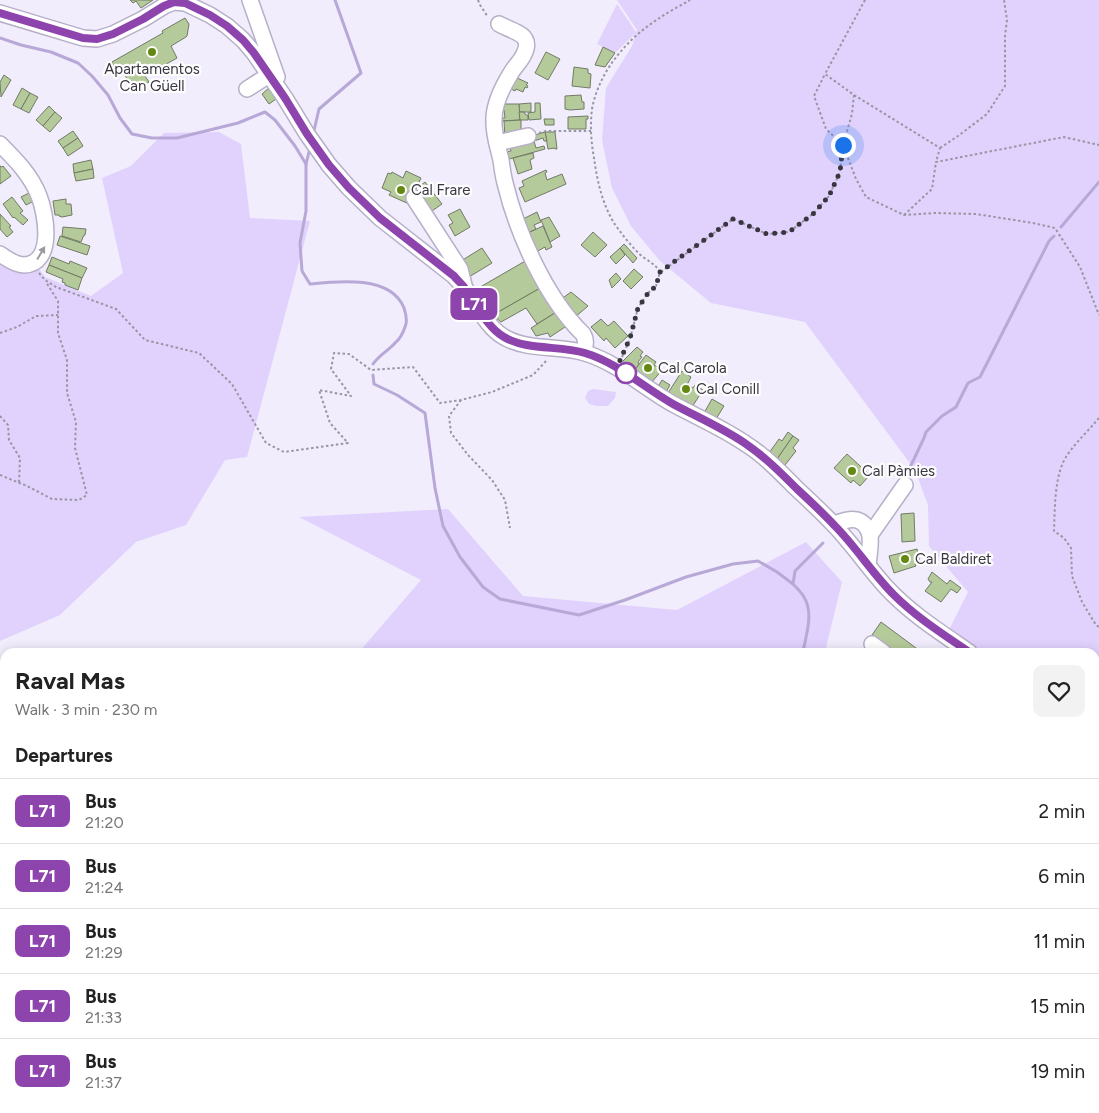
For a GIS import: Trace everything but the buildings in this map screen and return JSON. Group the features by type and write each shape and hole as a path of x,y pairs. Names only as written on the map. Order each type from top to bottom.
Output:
{"street":[{"path":"250,0 285,98"},
{"path":"0,13 83,38 97,39 113,34 174,2 185,3 210,15 243,40 254,53 316,148 336,173 374,212 454,276 464,287 477,309 494,329 504,337 523,344 584,352 600,358 673,404 747,444 781,473 834,524 886,586 947,646"},
{"path":"499,24 521,34 526,42 524,54 509,75 496,105 494,117 497,143 508,195 523,236 549,290 561,309 586,340 584,352"},
{"path":"247,89 269,76"},
{"path":"497,143 528,136"},
{"path":"0,144 28,176 40,197 46,232 45,246 41,255 32,263 18,264 0,254"},
{"path":"414,198 460,269 464,287"},
{"path":"870,535 905,485"},
{"path":"834,524 845,520 855,520 866,526 870,535 868,565"}],"path":[{"path":"478,0 488,16 499,24"},
{"path":"660,272 656,266 637,252 621,232 602,196 593,151 591,131 592,109 601,83 618,54 633,38 657,19 690,0"},
{"path":"865,0 814,96 826,129 843,145 856,179 866,197 904,215 935,213 976,214 1055,228 1080,267 1099,316"},
{"path":"904,215 932,189 940,148 987,114 1005,86 1005,36 1007,20 1004,0"},
{"path":"825,74 854,95 940,148"},
{"path":"617,367 630,338 638,308 648,293 656,286 660,272 733,219 767,234 789,232 814,213 829,196 840,172 843,145 852,114 854,95"},
{"path":"528,136 546,131 591,131"},
{"path":"936,162 1064,136 1099,145"},
{"path":"0,475 52,499 79,500 87,495 75,448 76,422 67,393 67,360 58,333 58,301 32,263"},
{"path":"44,280 116,310 145,340 199,353 232,384 266,442 284,452 348,443 330,423 319,390 350,396 331,368 334,353 349,354 371,370 413,367 440,402 461,400 492,392 533,375 545,362 552,348"},
{"path":"0,333 17,327 36,316 58,316"},
{"path":"461,400 449,416 451,433 492,480 506,500 510,528"},
{"path":"0,416 8,425 9,440 20,458 19,483"},
{"path":"1099,418 1066,456 1058,476 1054,531 1064,538 1071,548 1072,576 1082,602 1099,627"}],"shaded area":[{"path":"617,0 1099,0 1099,648 974,648 949,630 968,592 929,546 928,505 915,470 805,322 711,303 660,261 631,226 612,188 602,140 606,88 632,46 636,33 615,53 597,44 617,4 636,32 637,30"},
{"path":"219,132 241,144 250,218 310,221 247,457 225,460 186,525 136,542 60,615 0,641 0,263 14,269 37,266 45,277 91,296 123,273 102,178 131,166 164,133"},
{"path":"593,389 616,392 615,398 608,406 589,404 585,398 588,391"},
{"path":"448,509 523,596 677,610 806,542 842,582 826,648 362,648 421,580 299,517"}],"waterway":[{"path":"313,135 319,109 361,73 335,0"},
{"path":"0,38 51,52 78,63 108,95 120,118 132,134 152,138 177,138 238,123 265,112 275,120 306,164 306,211 300,243 302,271 310,284 349,282 376,285 388,290 397,297 404,308 406,322 401,336 373,364"},
{"path":"306,164 310,148"},
{"path":"1061,227 1099,182"},
{"path":"904,480 926,432 942,416 956,407 968,383 980,377 1049,241 1054,236"},
{"path":"373,375 374,384 397,395 425,413 435,488 443,526 460,557 483,587 500,599 579,615 686,577 733,564 758,561 793,584"},
{"path":"804,648 809,617 807,603 793,584 795,571 823,543"}],"bus line":[{"name":"L71","path":"0,13 83,38 97,39 113,34 174,2 185,3 197,8 227,26 254,53 307,134 336,173 380,218 454,276 464,287 477,309 494,329 504,337 523,344 584,352 600,358 673,404 747,444 781,473 834,524 886,586 908,608 963,648"}],"place":[{"name":"Apartamentos Can Güell","path":"152,52"},
{"name":"Cal Frare","path":"401,190"},
{"name":"Cal Carola","path":"648,368"},
{"name":"Cal Conill","path":"686,389"},
{"name":"Cal Pàmies","path":"852,471"},
{"name":"Cal Baldiret","path":"905,559"}],"route":[{"path":"626,373 617,367 630,338 638,308 648,293 656,286 660,272 733,219 767,234 789,232 814,213 829,196 840,172 843,145"}]}
